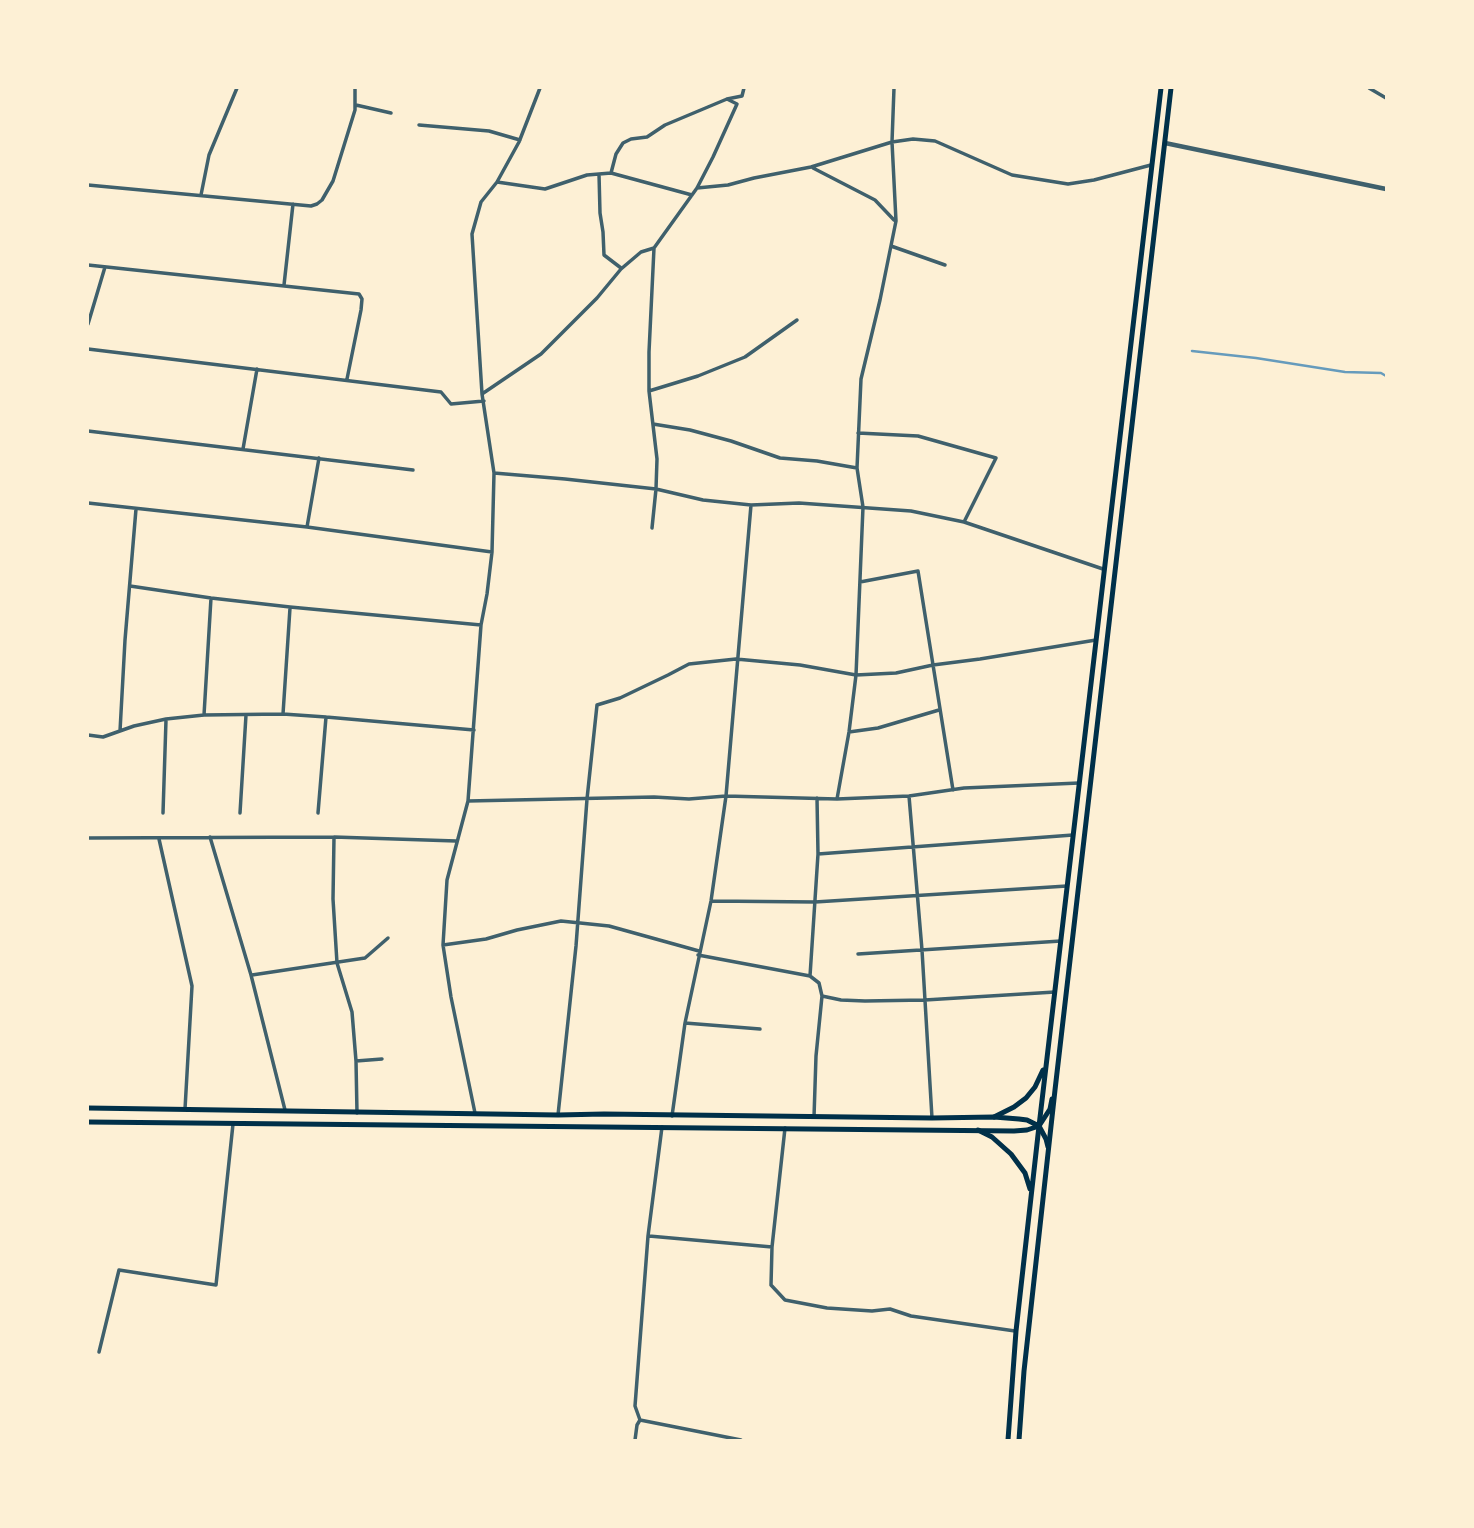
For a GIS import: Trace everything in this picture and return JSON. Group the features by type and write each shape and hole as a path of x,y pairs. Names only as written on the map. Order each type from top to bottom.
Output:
{"main road":[{"path":"1008,1440 1016,1331 1039,1126 1161,88"},
{"path":"1019,1440 1048,1150 1171,88"},
{"path":"994,1117 1026,1098 1041,1075 1048,1054"},
{"path":"88,1122 1027,1130 1039,1126 1050,1109 1055,1090"},
{"path":"88,1108 558,1115 994,1117 1027,1120 1039,1126 1048,1150"},
{"path":"603,1127 604,1114"},
{"path":"978,1130 1002,1145 1019,1163 1029,1184 1030,1208"}],"street":[{"path":"201,195 209,155 237,88"},
{"path":"88,185 311,206 317,204 333,181 355,110 355,88"},
{"path":"475,1113 443,945 447,880 468,801 481,625 492,552 494,473 482,394 472,234 481,202 497,183 520,140 540,88"},
{"path":"611,173 615,154 623,143 646,137 665,125 727,99 743,96 744,88"},
{"path":"837,799 856,675 863,507 857,468 861,379 896,221 892,142 894,88"},
{"path":"1369,88 1387,98"},
{"path":"652,528 657,459 649,391 654,248 697,188 737,104 727,99"},
{"path":"355,105 391,113"},
{"path":"419,125 489,131 520,140"},
{"path":"697,188 728,185 811,167 892,142 913,139 936,141 1012,175 1068,184 1152,165"},
{"path":"1165,143 1387,189"},
{"path":"811,167 874,200 896,221"},
{"path":"497,183 545,188 587,175 611,173 692,195"},
{"path":"599,174 604,255 621,269"},
{"path":"284,285 293,204"},
{"path":"891,246 945,265"},
{"path":"482,394 541,354 597,298 621,269 641,252 654,248"},
{"path":"88,265 359,294 362,299 361,310 347,379"},
{"path":"88,324 105,267"},
{"path":"649,391 698,376 745,357 797,320"},
{"path":"88,349 441,392 451,404 484,401"},
{"path":"243,449 257,369"},
{"path":"653,424 732,441 780,458 857,468"},
{"path":"88,431 413,470"},
{"path":"858,433 918,436 996,458 964,522"},
{"path":"307,527 319,458"},
{"path":"494,473 656,489 703,500 751,505 799,503 911,511 964,522 1104,569"},
{"path":"88,503 307,527 492,552"},
{"path":"672,1116 685,1023 711,901 726,796 751,505"},
{"path":"120,731 136,509"},
{"path":"860,582 918,571 953,790"},
{"path":"130,586 290,607 481,625"},
{"path":"204,715 211,598"},
{"path":"283,715 290,607"},
{"path":"558,1115 597,705 620,698 689,664 736,659 800,665 856,675 895,673 1096,640"},
{"path":"849,732 878,728 939,710"},
{"path":"88,735 103,737 166,719 204,715 326,717 474,730"},
{"path":"240,813 246,715"},
{"path":"318,813 326,717"},
{"path":"163,813 166,719"},
{"path":"468,801 654,797 689,799 726,796 837,799 1079,783"},
{"path":"909,796 932,1118"},
{"path":"810,976 818,854 817,798"},
{"path":"818,854 1073,835"},
{"path":"211,837 251,975 285,1112"},
{"path":"88,838 334,837 456,841"},
{"path":"334,837 333,899 337,963 352,1012 357,1113"},
{"path":"159,839 192,986 185,1109"},
{"path":"711,901 814,902 1067,886"},
{"path":"443,945 486,939 561,921 609,926 699,953 810,976 819,983 822,996 814,1117"},
{"path":"251,975 365,958 388,938"},
{"path":"858,954 1061,941"},
{"path":"822,996 865,1001 925,1000 1055,992"},
{"path":"685,1023 760,1029"},
{"path":"356,1061 382,1059"},
{"path":"99,1352 118,1270 216,1285 233,1124"},
{"path":"635,1440 640,1420 635,1406 648,1236 662,1127"},
{"path":"785,1128 772,1247 771,1285 785,1300 827,1308 872,1311 890,1309 911,1316 1016,1331"},
{"path":"648,1236 772,1247"},
{"path":"640,1420 741,1440"}],"waterway":[{"path":"1192,351 1345,372 1381,373 1386,376"}]}
